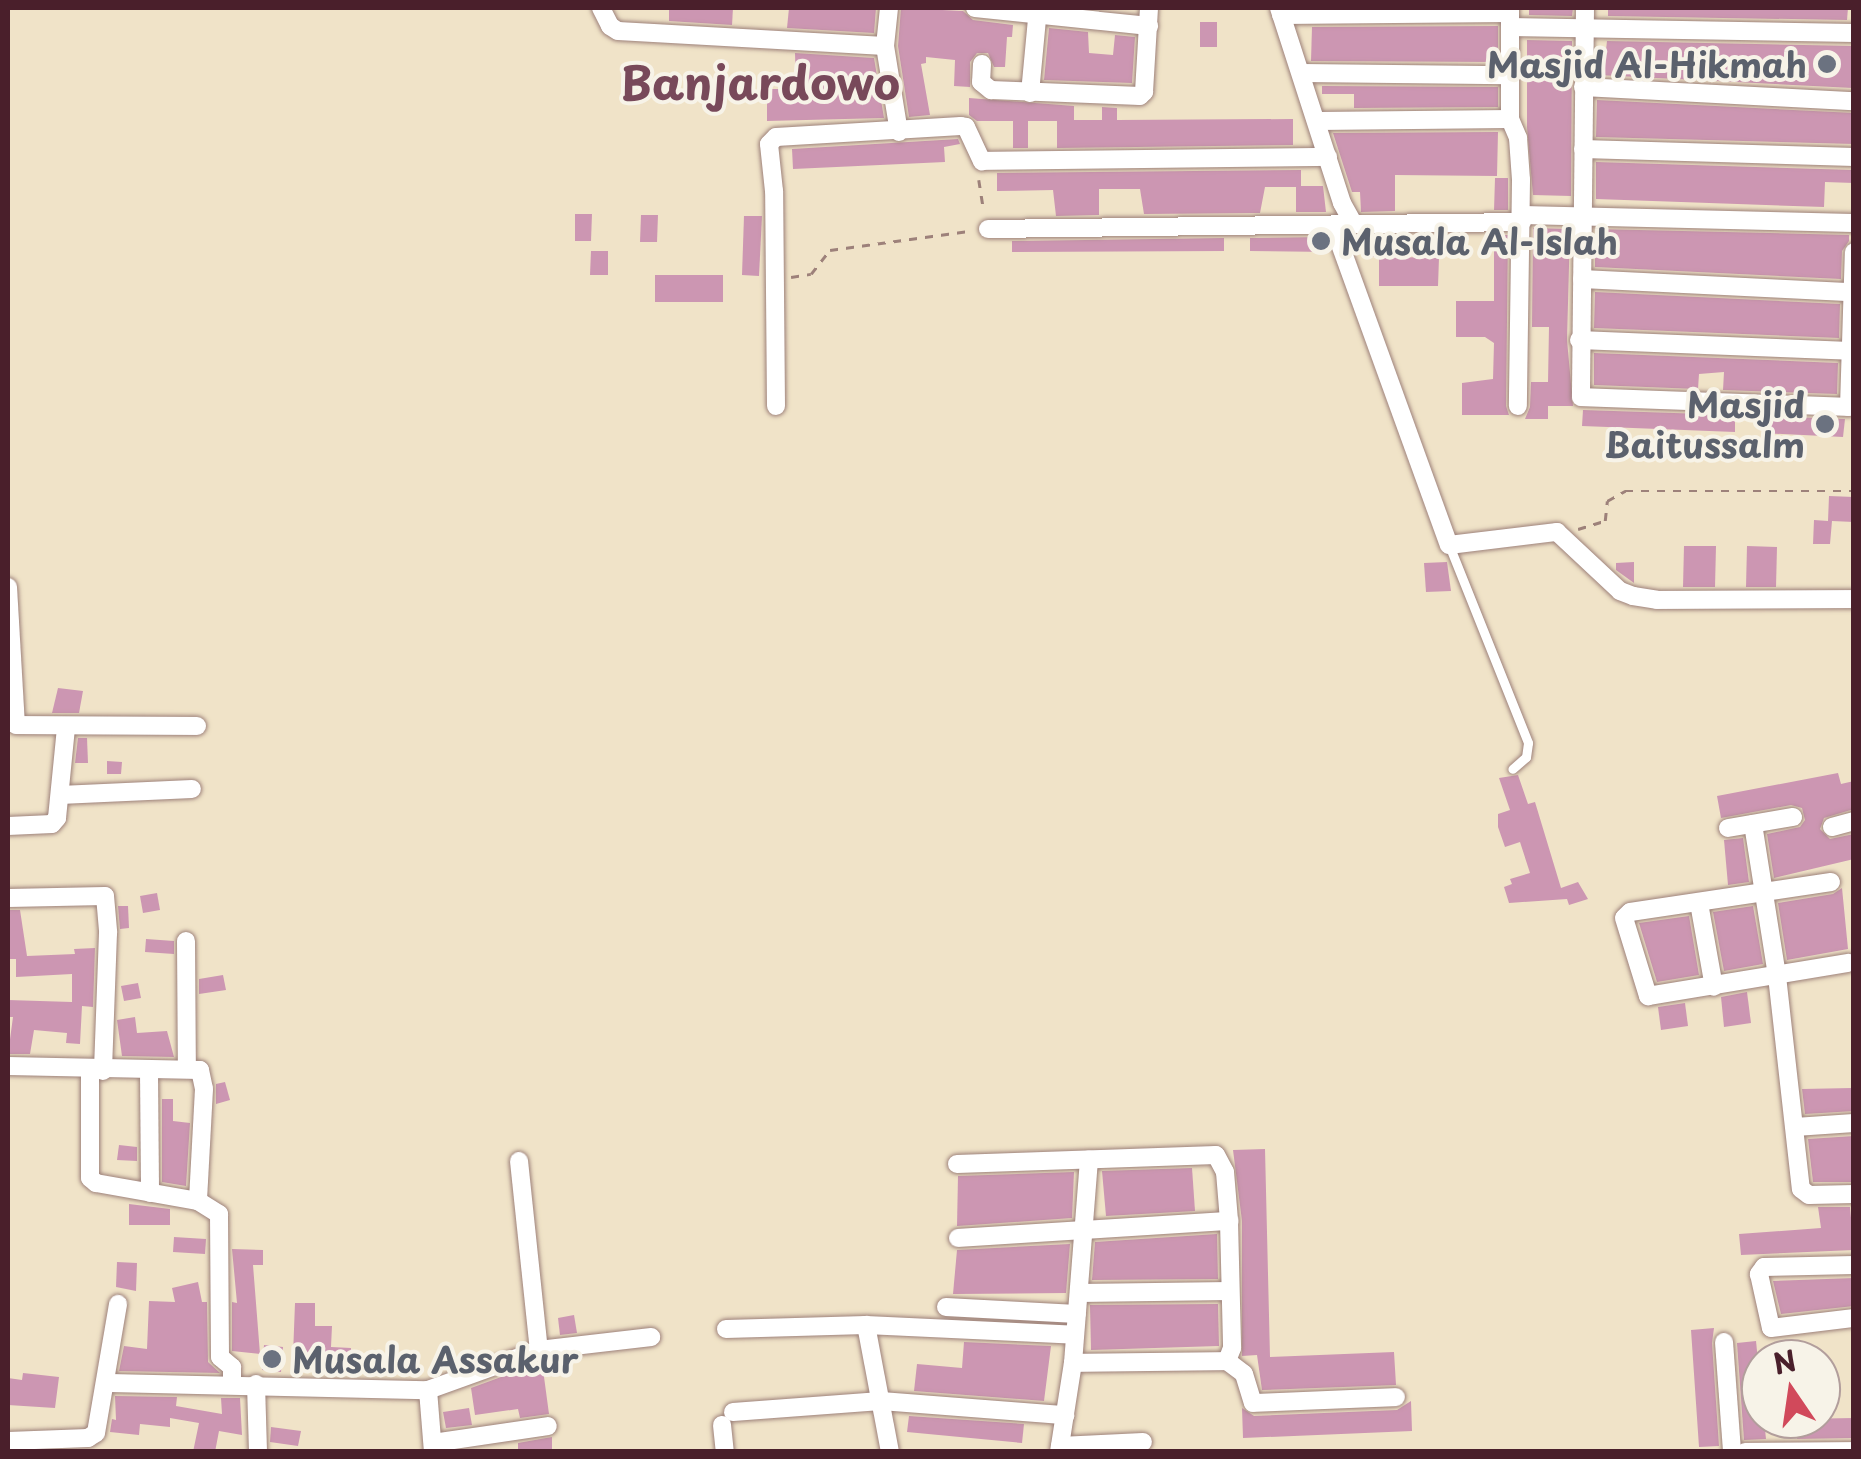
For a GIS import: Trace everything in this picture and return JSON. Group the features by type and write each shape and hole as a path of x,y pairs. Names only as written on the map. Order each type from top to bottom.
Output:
{"street":[{"path":"601,8 610,26 618,31 885,46"},
{"path":"889,8 885,46 900,132"},
{"path":"975,8 1149,17 1142,96 1030,93 984,87 982,64"},
{"path":"1030,93 1038,9"},
{"path":"1854,34 1585,17 1280,11 1318,121 1322,158 1342,223 1448,545 1557,532 1620,591 1634,596 1657,600 1854,599"},
{"path":"1510,16 1510,119 1518,138 1522,219 1518,406"},
{"path":"1585,17 1581,398 1849,407 1854,252"},
{"path":"1302,73 1509,75"},
{"path":"1583,87 1854,100"},
{"path":"1318,121 1510,119"},
{"path":"776,406 770,141 784,136 966,128 982,160 1322,158"},
{"path":"1583,149 1854,157"},
{"path":"988,229 1582,218 1854,223"},
{"path":"1582,279 1852,292"},
{"path":"1579,340 1850,351"},
{"path":"8,587 14,721 20,728 198,726"},
{"path":"8,826 54,823 66,728"},
{"path":"60,794 192,789"},
{"path":"1728,828 1793,817"},
{"path":"1832,827 1854,822"},
{"path":"1753,824 1777,976 1804,1194 1854,1194"},
{"path":"1831,882 1630,912 1624,918 1645,994 1714,987 1848,963"},
{"path":"8,898 106,896 108,933 87,1172 96,1183 198,1202 218,1210 222,1223 220,1358 232,1367 232,1383"},
{"path":"1699,903 1714,987"},
{"path":"186,941 187,1069"},
{"path":"8,1066 96,1071 200,1070 203,1076 198,1202"},
{"path":"149,1072 150,1193"},
{"path":"1795,1126 1854,1122"},
{"path":"957,1164 1216,1155 1225,1172 1228,1221 1232,1348 1227,1360"},
{"path":"1089,1160 1076,1335 1059,1449 1143,1442"},
{"path":"518,1161 539,1350"},
{"path":"958,1238 1084,1234 1228,1221"},
{"path":"1854,1264 1764,1267 1759,1274 1771,1328 1854,1318"},
{"path":"1079,1293 1230,1291"},
{"path":"19,1445 94,1436 108,1383 118,1304"},
{"path":"946,1307 1077,1314"},
{"path":"726,1330 866,1325 1076,1335"},
{"path":"866,1325 890,1452"},
{"path":"108,1383 428,1390 539,1350 651,1337"},
{"path":"1724,1342 1732,1452"},
{"path":"1073,1362 1227,1360 1244,1374 1253,1403 1396,1397"},
{"path":"256,1384 258,1452"},
{"path":"428,1390 433,1447 548,1426"},
{"path":"725,1452 728,1419 881,1402 1065,1415"},
{"path":"1745,1452 1854,1451"}],"lane":[{"path":"1448,545 1528,743 1526,757 1512,768"}],"path":[{"path":"775,280 811,274 830,250 988,229 978,190 982,160"},
{"path":"1557,532 1604,521 1608,501 1625,491 1854,492"}],"building":[{"path":"669,8 733,8 732,25 669,21"},
{"path":"789,8 876,8 874,33 787,28"},
{"path":"901,8 963,11 973,20 1013,25 1012,37 1007,37 1005,67 994,67 988,53 977,53 970,62 970,87 954,86 955,60 926,57 926,63 921,64 930,115 909,117 898,46"},
{"path":"1529,8 1573,8 1572,16 1529,15"},
{"path":"1608,8 1848,8 1847,20 1608,16"},
{"path":"1200,22 1217,22 1217,47 1200,47"},
{"path":"1498,26 1498,62 1311,61 1312,27"},
{"path":"1049,28 1088,32 1089,53 1113,55 1115,35 1135,37 1132,83 1044,80"},
{"path":"1527,40 1572,41 1571,196 1533,195 1527,127"},
{"path":"1607,41 1854,46 1853,88 1597,75 1597,55 1606,50"},
{"path":"795,53 874,58 884,118 767,121 767,89 796,89"},
{"path":"1322,86 1498,87 1498,107 1354,108 1354,94 1322,94"},
{"path":"969,98 1074,106 1074,120 1102,120 1102,107 1117,108 1117,120 1293,119 1293,145 1057,148 1057,121 1028,121 1028,148 1013,148 1013,121 977,121 969,115"},
{"path":"1597,100 1854,113 1854,144 1596,137"},
{"path":"1498,132 1497,176 1395,175 1395,211 1361,212 1360,192 1352,192 1333,133"},
{"path":"958,139 960,144 944,147 945,162 793,169 792,149"},
{"path":"1596,162 1854,170 1854,183 1825,182 1824,207 1596,199"},
{"path":"1301,170 1301,186 1323,186 1326,212 1296,212 1296,187 1265,187 1260,213 1144,214 1140,189 1099,189 1099,215 1056,216 1053,190 997,191 997,173"},
{"path":"1495,178 1508,178 1508,210 1494,210"},
{"path":"575,214 592,214 591,241 575,241"},
{"path":"641,215 658,215 657,242 640,242"},
{"path":"744,216 762,216 759,276 742,275"},
{"path":"1533,228 1570,229 1567,340 1573,406 1548,406 1548,419 1525,419 1530,407 1531,382 1548,382 1549,327 1532,327"},
{"path":"1595,229 1849,235 1849,241 1842,251 1841,279 1595,267"},
{"path":"1494,235 1508,235 1509,415 1462,415 1462,383 1493,379 1494,343 1485,337 1456,337 1456,301 1494,301"},
{"path":"1399,236 1400,257 1439,258 1438,286 1379,286 1379,257 1363,257 1364,237"},
{"path":"1324,237 1330,252 1250,251 1250,238"},
{"path":"1224,238 1224,251 1012,252 1012,241"},
{"path":"591,251 608,251 608,275 590,275"},
{"path":"655,275 723,275 723,302 655,302"},
{"path":"1595,292 1840,304 1839,338 1594,328"},
{"path":"1594,353 1838,363 1837,394 1723,390 1724,372 1699,374 1698,389 1594,385"},
{"path":"1583,410 1735,415 1735,432 1582,426"},
{"path":"1763,416 1845,419 1843,437 1762,433"},
{"path":"1829,496 1854,497 1854,522 1832,521 1830,544 1813,544 1814,520 1828,521"},
{"path":"1684,546 1716,546 1715,587 1683,587"},
{"path":"1747,546 1777,547 1776,587 1746,587"},
{"path":"1447,562 1451,591 1426,592 1424,563"},
{"path":"1634,562 1634,583 1616,570 1616,563"},
{"path":"58,688 83,691 79,713 52,713"},
{"path":"78,738 87,738 88,763 75,763"},
{"path":"107,761 122,762 121,774 107,774"},
{"path":"1838,773 1841,784 1854,781 1854,809 1824,818 1820,829 1830,839 1854,834 1854,859 1774,878 1767,834 1800,827 1805,820 1802,808 1791,805 1721,818 1717,796"},
{"path":"1518,775 1528,804 1535,802 1561,888 1578,882 1588,899 1569,905 1567,899 1509,903 1504,887 1512,884 1510,879 1530,873 1520,842 1505,847 1498,827 1498,814 1510,810 1499,778"},
{"path":"1743,838 1749,882 1728,885 1724,840"},
{"path":"1842,888 1848,949 1787,960 1778,903 1833,894"},
{"path":"157,893 160,910 143,913 140,896"},
{"path":"118,906 128,906 129,928 120,929"},
{"path":"1753,906 1763,964 1724,971 1713,912"},
{"path":"8,910 20,910 27,956 75,954 74,949 95,948 93,1007 82,1006 80,1044 66,1043 67,1033 34,1030 30,1054 8,1054 13,1017 8,1017 8,1000 72,1002 72,974 16,977 16,959 8,959"},
{"path":"1689,916 1699,975 1657,982 1639,923"},
{"path":"146,939 174,941 174,954 145,952"},
{"path":"223,975 226,990 199,994 199,979"},
{"path":"138,983 141,998 124,1001 121,986"},
{"path":"1747,992 1751,1023 1724,1027 1721,997"},
{"path":"1685,1003 1688,1026 1661,1030 1658,1007"},
{"path":"135,1017 137,1033 167,1031 174,1057 122,1056 117,1020"},
{"path":"225,1082 230,1100 216,1104 216,1084"},
{"path":"1852,1088 1854,1111 1805,1114 1802,1089"},
{"path":"162,1099 173,1099 173,1121 190,1123 186,1186 162,1182"},
{"path":"1854,1136 1854,1182 1813,1182 1808,1139"},
{"path":"119,1145 137,1147 137,1161 117,1160"},
{"path":"1265,1149 1270,1357 1394,1352 1396,1385 1262,1390 1257,1355 1242,1356 1242,1221 1233,1150"},
{"path":"1192,1168 1195,1211 1106,1216 1102,1171"},
{"path":"1074,1172 1072,1218 957,1226 958,1176"},
{"path":"129,1204 170,1209 170,1225 129,1225"},
{"path":"1818,1207 1850,1207 1854,1250 1741,1255 1739,1234 1821,1228"},
{"path":"1217,1234 1218,1279 1092,1280 1095,1242"},
{"path":"174,1237 206,1239 205,1254 173,1252"},
{"path":"1070,1244 1066,1293 953,1294 957,1250"},
{"path":"232,1249 263,1250 263,1265 253,1265 260,1354 232,1351 232,1302 237,1303"},
{"path":"117,1262 137,1263 136,1291 116,1287"},
{"path":"1854,1278 1854,1306 1781,1314 1773,1281"},
{"path":"198,1282 202,1302 207,1302 208,1362 220,1373 119,1371 124,1346 147,1349 149,1301 175,1302 172,1288"},
{"path":"295,1303 315,1303 315,1326 332,1326 331,1347 351,1348 350,1364 314,1367 315,1356 293,1355"},
{"path":"1218,1304 1219,1346 1091,1350 1090,1305"},
{"path":"574,1315 577,1333 560,1335 558,1318"},
{"path":"1714,1328 1719,1446 1699,1447 1691,1330"},
{"path":"964,1342 1051,1346 1044,1401 914,1391 917,1364 962,1368"},
{"path":"1737,1343 1741,1343 1741,1398"},
{"name":"Musala Assakur","path":"264,1345 283,1347 281,1372 262,1370"},
{"path":"542,1362 549,1414 520,1418 518,1409 475,1415 471,1388"},
{"path":"23,1373 59,1377 55,1408 8,1405 8,1378 22,1380"},
{"path":"115,1396 177,1397 176,1406 222,1414 221,1398 240,1398 242,1435 219,1431 215,1452 193,1452 199,1423 170,1418 170,1427 140,1424 139,1435 110,1432 112,1419 116,1420"},
{"path":"1411,1401 1412,1431 1243,1438 1242,1408 1254,1416 1397,1410"},
{"path":"469,1408 472,1425 446,1428 443,1412"},
{"path":"909,1416 1024,1424 1022,1443 907,1432"},
{"path":"1841,1418 1854,1418 1854,1438 1841,1438"},
{"path":"271,1427 301,1431 298,1446 270,1442"},
{"path":"552,1437 552,1452 518,1452 518,1443"}],"place":[{"name":"Masjid Al-Hikmah","path":"1827,64"},
{"name":"Musala Al-Islah","path":"1321,241"},
{"name":"Masjid Baitussalm","path":"1825,424"},
{"name":"Musala Assakur","path":"272,1359"}],"district":[{"name":"Banjardowo","path":"760,82"}]}
